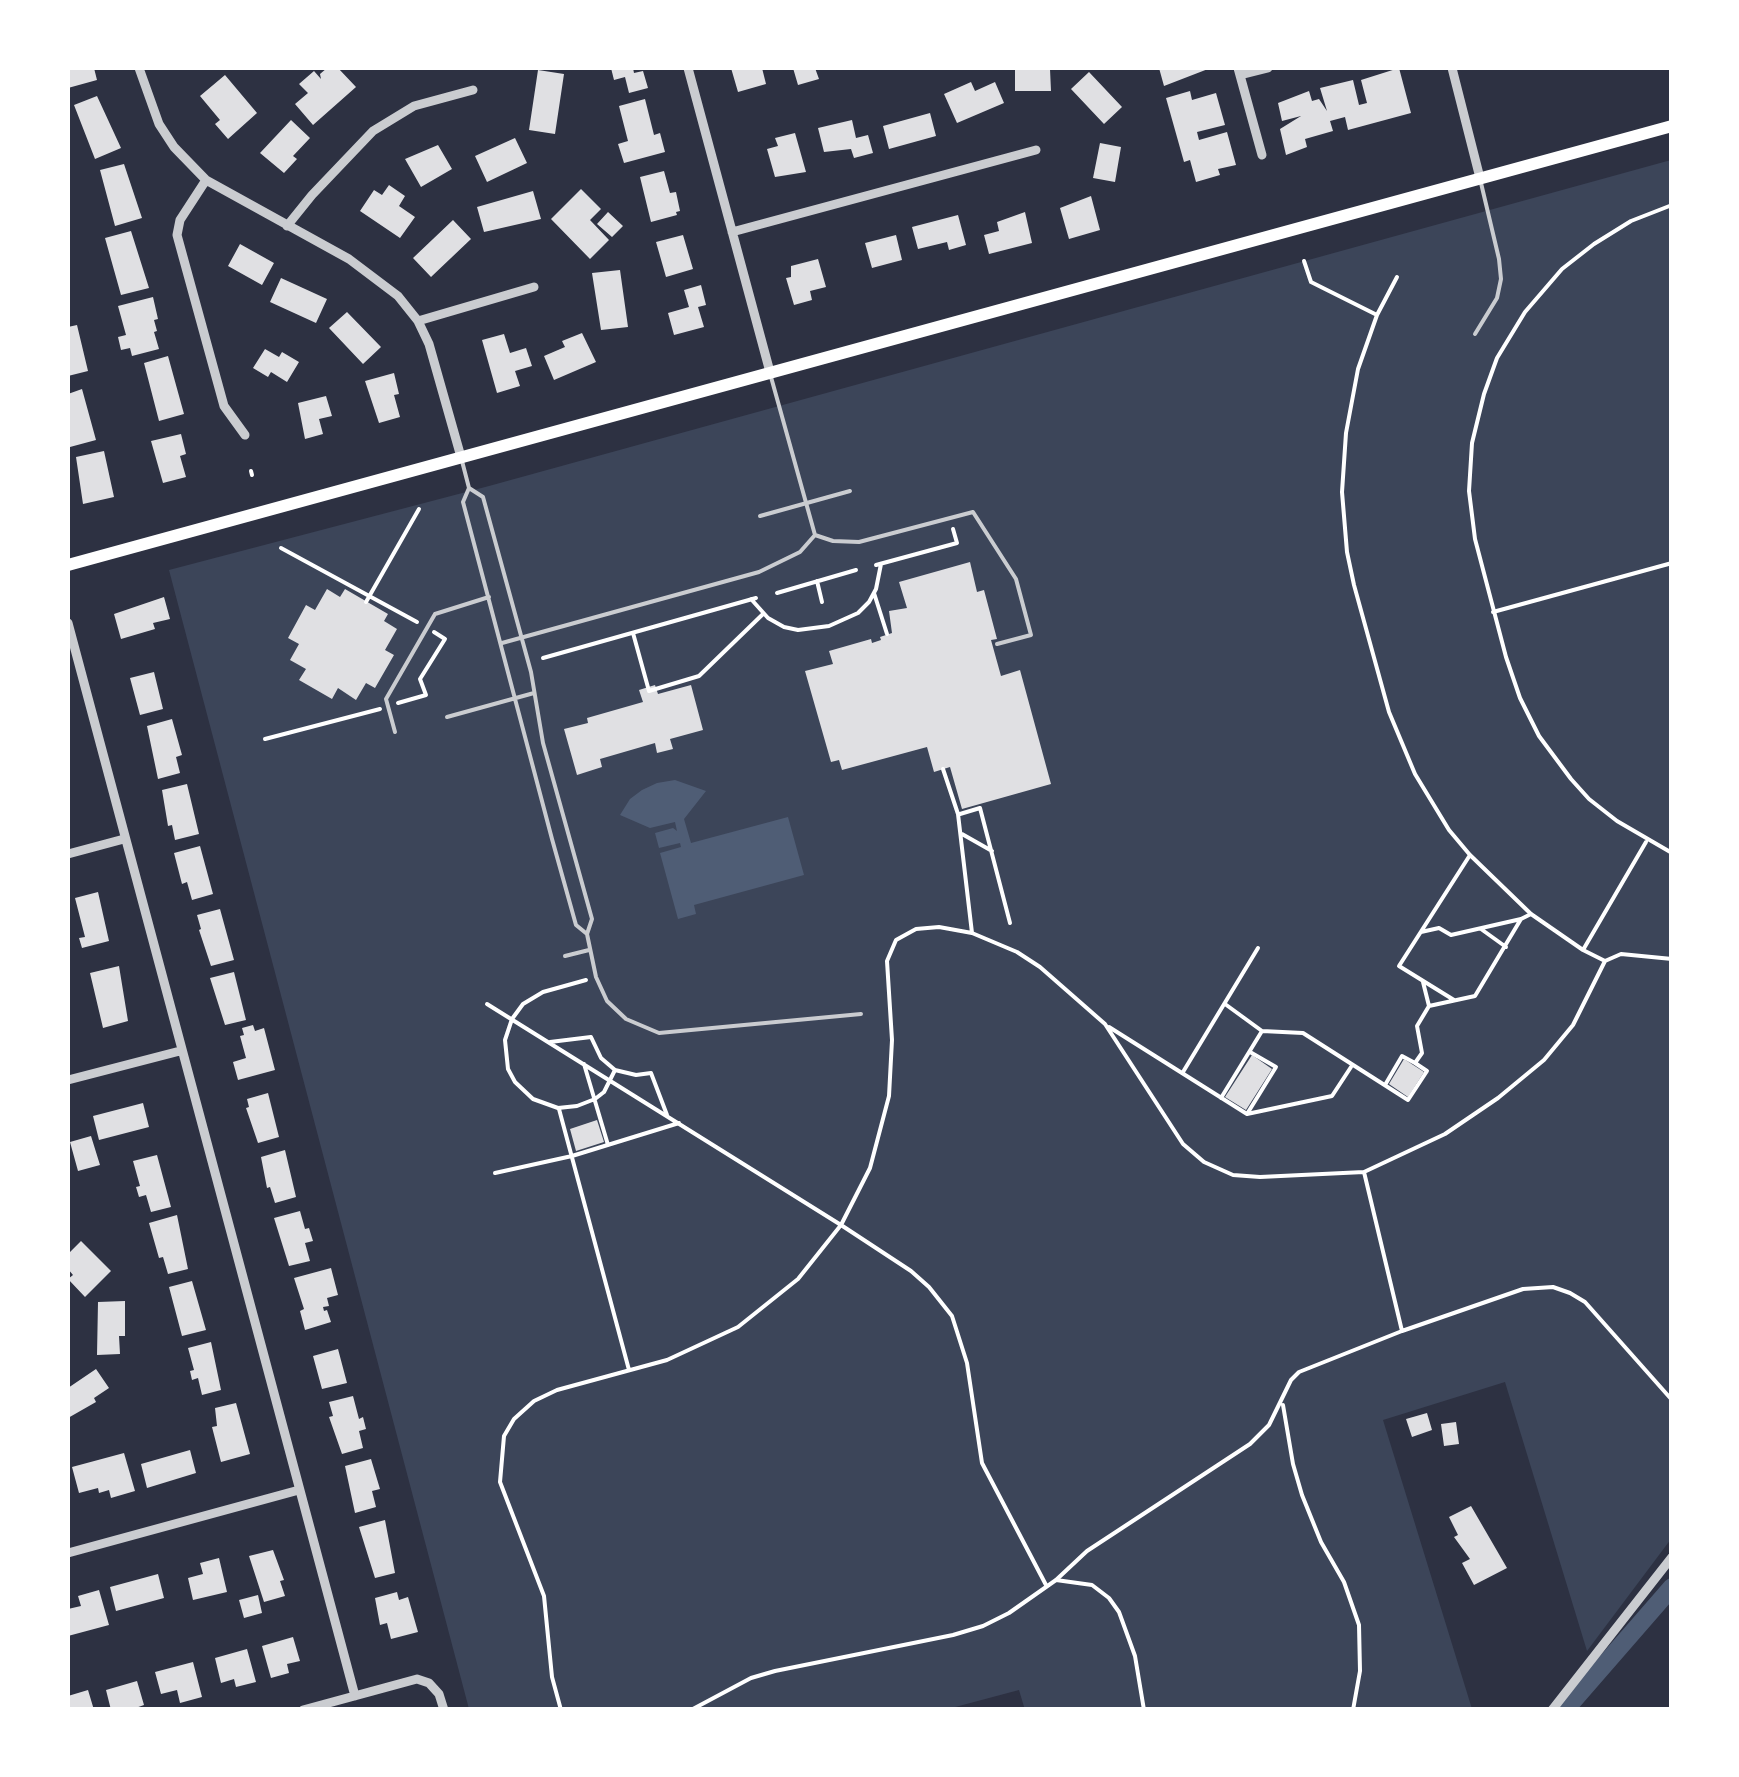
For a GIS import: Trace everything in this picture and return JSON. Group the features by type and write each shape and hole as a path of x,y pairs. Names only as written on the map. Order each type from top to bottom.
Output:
{"main road":[{"path":"68,565 1672,126"}],"street":[{"path":"139,68 159,124 174,147 206,180 376,277 398,296 418,321 438,367 460,457"},
{"path":"688,68 770,372"},
{"path":"1262,156 1239,71 1268,68"},
{"path":"1452,68 1480,178"},
{"path":"287,226 373,131 414,106 472,90"},
{"path":"732,232 1036,150"},
{"path":"206,180 180,220 177,235 224,406 244,436"},
{"path":"418,321 534,287"},
{"path":"68,624 354,1696"},
{"path":"68,854 124,839"},
{"path":"68,1080 180,1051"},
{"path":"68,1553 299,1490"},
{"path":"1552,1710 1672,1556"},
{"path":"302,1710 417,1679 429,1683 440,1694 444,1710"}],"lane":[{"path":"1475,334 1497,298 1500,279 1480,178"},
{"path":"770,372 815,535"},
{"path":"460,457 469,488 463,502 576,925 587,934"},
{"path":"469,488 483,497 522,638 543,743 592,919 587,934 596,978 608,1001 636,1025 659,1034 861,1014"},
{"path":"760,516 850,491"},
{"path":"815,535 859,542 972,512 1016,579 1031,635 997,644"},
{"path":"502,643 759,572 800,552 815,535"},
{"path":"395,732 386,699 434,614 489,597"},
{"path":"448,717 536,693"},
{"path":"565,956 591,949"}],"path":[{"path":"1672,205 1612,232 1562,269 1524,312 1497,358 1476,420 1470,491 1474,539 1494,612 1520,698 1547,747 1590,798 1647,840 1672,853"},
{"path":"1304,260 1311,282 1378,316"},
{"path":"1397,277 1358,369 1346,433 1342,492 1347,552 1375,663 1402,744 1432,803 1470,855 1531,914 1604,960 1620,954 1672,959"},
{"path":"368,599 420,509"},
{"path":"887,634 874,593 878,564 957,543 953,529"},
{"path":"265,739 426,695 420,679 444,639 281,548"},
{"path":"1494,612 1672,563"},
{"path":"776,593 856,570"},
{"path":"816,582 822,602"},
{"path":"543,658 754,599 763,614 784,627 798,630 858,612 874,593"},
{"path":"633,633 649,692 699,676 763,614"},
{"path":"943,769 962,834 972,933"},
{"path":"958,814 980,808 1010,923"},
{"path":"962,834 992,851"},
{"path":"1583,950 1647,840"},
{"path":"1454,1000 1400,966 1470,855"},
{"path":"1420,932 1439,928 1451,935 1531,914"},
{"path":"1429,1006 1475,996 1521,919"},
{"path":"561,1710 552,1677 544,1596 500,1482 504,1436 514,1419 534,1401 558,1390 692,1351 759,1313 798,1278 841,1224 870,1168 889,1096 892,1040 886,974 890,949 901,935 916,929 940,928 972,933 1017,952 1040,967 1104,1024 1247,1114 1332,1096 1352,1065"},
{"path":"1480,928 1506,947"},
{"path":"1182,1074 1258,948"},
{"path":"1104,1024 1162,1117 1183,1144 1204,1162 1233,1174 1260,1178 1364,1172 1445,1134 1530,1073 1573,1025 1588,1002 1604,960"},
{"path":"586,980 536,995 523,1004 504,1040 508,1069 532,1099 558,1108 594,1100 615,1070"},
{"path":"1415,1063 1422,1053 1417,1026 1429,1006 1423,980"},
{"path":"486,1004 841,1224 930,1287 952,1316 967,1363 982,1463 1046,1585"},
{"path":"1225,1004 1262,1031 1300,1032 1408,1100 1427,1071 1402,1056 1385,1085"},
{"path":"1221,1098 1262,1031"},
{"path":"548,1042 591,1037 601,1058 615,1070 636,1075 651,1073 666,1116"},
{"path":"1247,1114 1276,1067 1250,1052"},
{"path":"584,1064 608,1144"},
{"path":"558,1108 629,1370"},
{"path":"495,1174 572,1156 679,1123"},
{"path":"1364,1172 1402,1331"},
{"path":"691,1710 751,1678 982,1626 1009,1613 1056,1580 1087,1551 1250,1444 1270,1425 1291,1380 1299,1372 1523,1289 1553,1287 1585,1302 1672,1400"},
{"path":"1283,1403 1302,1495 1321,1542 1344,1582 1359,1625 1360,1671 1354,1710"},
{"path":"1056,1580 1092,1585 1119,1612 1134,1656 1144,1710"}],"shaded area":[{"path":"1671,160 1671,1539 1587,1651 1505,1382 1383,1420 1472,1709 1025,1710 1019,1690 944,1710 469,1709 169,570 489,486"},
{"path":"675,780 706,791 684,819 691,843 788,817 804,875 694,905 696,914 678,919 660,853 681,847 680,843 659,848 655,833 673,828 677,831 675,822 650,828 620,815 630,799 642,790"}],"building":[{"path":"68,68 94,68 97,80 68,88"},
{"path":"327,68 338,68 356,87 313,125 295,104 308,93 299,84 314,71 321,79 320,74"},
{"path":"611,68 643,71 648,88 629,93 625,77 614,80"},
{"path":"731,68 762,68 766,84 738,92"},
{"path":"793,68 815,68 819,79 798,85"},
{"path":"1159,68 1208,68 1208,69 1164,86"},
{"path":"1399,68 1411,113 1348,130 1345,117 1330,121 1333,131 1305,139 1307,147 1286,155 1280,129 1301,116 1282,121 1278,103 1309,91 1312,101 1319,99 1327,111 1320,88 1353,80 1359,105 1367,103 1361,80"},
{"path":"1050,69 1051,91 1015,91 1015,70"},
{"path":"538,70 564,74 555,134 529,130"},
{"path":"1089,72 1122,107 1104,124 1071,89"},
{"path":"225,75 257,113 228,139 215,124 220,120 200,96"},
{"path":"971,82 975,91 995,82 1004,103 957,123 944,94"},
{"path":"1190,91 1192,100 1216,93 1225,125 1197,132 1199,140 1227,132 1236,165 1218,169 1220,175 1196,182 1190,160 1184,162 1166,98"},
{"path":"97,96 121,148 95,159 74,105"},
{"path":"645,99 654,135 660,133 665,152 624,163 618,144 628,141 619,106"},
{"path":"930,113 936,136 889,149 883,126"},
{"path":"291,120 310,138 284,173 260,153"},
{"path":"852,120 856,138 868,135 873,153 854,158 851,149 824,152 818,128"},
{"path":"795,133 806,172 775,177 767,149 778,146 775,138"},
{"path":"515,138 527,163 487,182 475,156"},
{"path":"1100,143 1121,147 1115,182 1093,178"},
{"path":"438,145 452,169 421,187 405,159"},
{"path":"124,164 142,218 115,226 100,170"},
{"path":"664,171 670,193 676,192 680,211 651,222 640,177"},
{"path":"389,185 405,196 399,206 415,217 400,238 360,211 374,190 382,195"},
{"path":"581,189 601,209 590,220 609,240 590,259 551,219"},
{"path":"533,191 541,219 484,232 477,207"},
{"path":"1091,196 1100,230 1069,239 1060,208"},
{"path":"608,212 623,226 612,237 597,224"},
{"path":"1025,212 1032,243 989,254 984,235 999,231 997,222"},
{"path":"958,215 966,245 949,250 947,242 918,249 912,227"},
{"path":"453,220 471,239 431,277 413,258"},
{"path":"131,231 149,288 121,295 105,238"},
{"path":"683,235 693,269 666,277 656,242"},
{"path":"896,235 902,260 872,268 865,243"},
{"path":"240,244 274,263 262,285 228,266"},
{"path":"818,259 826,287 810,291 812,300 794,305 786,278 791,277 791,266"},
{"path":"620,270 628,327 601,330 592,273"},
{"path":"281,278 327,299 316,323 270,302"},
{"path":"701,285 706,305 698,307 704,327 674,335 668,313 689,307 684,290"},
{"path":"153,297 158,319 154,320 154,332 159,349 132,356 130,348 121,350 118,337 126,335 118,306"},
{"path":"347,312 381,347 363,364 329,328"},
{"path":"77,325 88,371 68,376 68,327"},
{"path":"582,333 596,362 554,380 544,356 565,347 562,341"},
{"path":"504,334 510,353 526,348 532,366 515,371 520,386 497,393 482,340"},
{"path":"265,349 279,357 282,352 299,362 287,382 271,372 268,377 253,368"},
{"path":"168,356 184,414 159,421 144,363"},
{"path":"394,373 400,417 379,423 365,381"},
{"path":"82,389 96,440 70,447 68,394"},
{"path":"326,396 332,416 319,419 323,434 305,439 298,403"},
{"path":"181,434 186,454 180,456 186,477 163,483 151,441"},
{"path":"104,451 114,497 83,504 76,457"},
{"path":"970,562 977,592 984,590 997,639 991,640 1001,676 1020,670 1051,784 962,809 950,767 934,772 927,747 842,770 839,760 831,762 805,671 833,664 829,651 871,639 872,643 892,633 889,611 907,608 899,582"},
{"path":"327,589 340,597 345,589 388,614 384,621 397,629 385,650 394,655 375,688 366,683 356,700 338,688 332,699 299,680 306,669 290,660 299,644 288,638 306,605 315,610"},
{"path":"164,597 170,619 153,623 155,629 121,639 114,614"},
{"path":"154,672 163,709 140,715 130,678"},
{"path":"655,685 658,694 691,685 703,730 670,739 673,749 657,753 655,743 600,759 602,767 577,775 564,729 643,702 639,690"},
{"path":"172,719 182,755 176,757 180,773 158,779 147,726"},
{"path":"187,784 199,834 175,840 172,825 168,826 162,790"},
{"path":"200,846 213,894 192,900 187,882 182,884 174,853"},
{"path":"98,892 109,941 82,948 79,938 85,937 75,898"},
{"path":"220,909 234,960 211,966 197,915"},
{"path":"119,966 128,1021 103,1028 90,973"},
{"path":"234,972 246,1020 225,1025 210,978"},
{"path":"253,1025 255,1031 264,1028 275,1070 238,1080 233,1062 246,1058 240,1036 244,1035 242,1028"},
{"path":"1252,1055 1272,1069 1246,1110 1225,1097"},
{"path":"1404,1059 1424,1072 1408,1097 1389,1084"},
{"path":"268,1093 279,1137 258,1143 246,1108 247,1099"},
{"path":"143,1103 149,1127 99,1140 93,1116"},
{"path":"597,1120 604,1142 576,1151 570,1129"},
{"path":"91,1136 100,1165 78,1171 70,1142"},
{"path":"285,1150 296,1197 275,1203 270,1187 267,1188 261,1157"},
{"path":"157,1155 171,1207 151,1212 146,1195 139,1197 133,1161"},
{"path":"300,1211 313,1241 305,1243 310,1261 289,1266 274,1218"},
{"path":"177,1215 188,1269 168,1274 149,1223"},
{"path":"81,1241 111,1271 85,1297 68,1279 73,1275 68,1269 68,1254"},
{"path":"331,1268 338,1295 327,1298 329,1306 323,1307 331,1322 305,1330 300,1311 304,1309 294,1278"},
{"path":"192,1281 206,1330 182,1336 169,1287"},
{"path":"125,1301 125,1336 119,1336 120,1354 97,1355 98,1302"},
{"path":"211,1342 221,1390 202,1395 198,1378 192,1380 190,1371 194,1370 188,1348"},
{"path":"338,1349 347,1383 322,1389 313,1356"},
{"path":"96,1369 109,1388 94,1398 96,1402 68,1418 68,1388"},
{"path":"353,1396 366,1429 359,1431 363,1448 342,1454 329,1417 333,1416 329,1402"},
{"path":"236,1403 250,1454 221,1462 212,1427 217,1426 215,1408"},
{"path":"1427,1413 1432,1430 1412,1437 1406,1419"},
{"path":"1456,1422 1459,1444 1444,1446 1441,1424"},
{"path":"190,1450 196,1473 147,1488 141,1464"},
{"path":"124,1453 135,1491 111,1498 109,1490 99,1493 98,1488 79,1493 72,1467"},
{"path":"371,1459 380,1489 372,1491 376,1507 355,1513 345,1466"},
{"path":"1471,1506 1507,1568 1474,1585 1462,1563 1470,1559 1454,1537 1458,1535 1449,1517"},
{"path":"385,1520 395,1573 375,1578 359,1527"},
{"path":"273,1550 284,1580 280,1581 285,1596 264,1602 249,1556"},
{"path":"219,1558 227,1592 193,1600 188,1578 203,1574 200,1563"},
{"path":"158,1574 164,1598 116,1611 110,1587"},
{"path":"99,1590 109,1625 68,1636 68,1609 81,1606 78,1596"},
{"path":"397,1592 399,1600 408,1597 418,1632 391,1639 387,1623 380,1625 375,1598"},
{"path":"258,1595 262,1613 244,1618 239,1600"},
{"path":"293,1637 300,1661 287,1664 289,1673 271,1678 262,1646"},
{"path":"247,1649 256,1682 236,1687 234,1679 221,1683 215,1658"},
{"path":"193,1662 202,1697 180,1703 177,1690 161,1694 155,1672"},
{"path":"137,1681 144,1705 111,1710 106,1690"},
{"path":"88,1690 94,1710 68,1710 68,1696"}],"waterway":[{"path":"1565,1710 1672,1587"}]}
